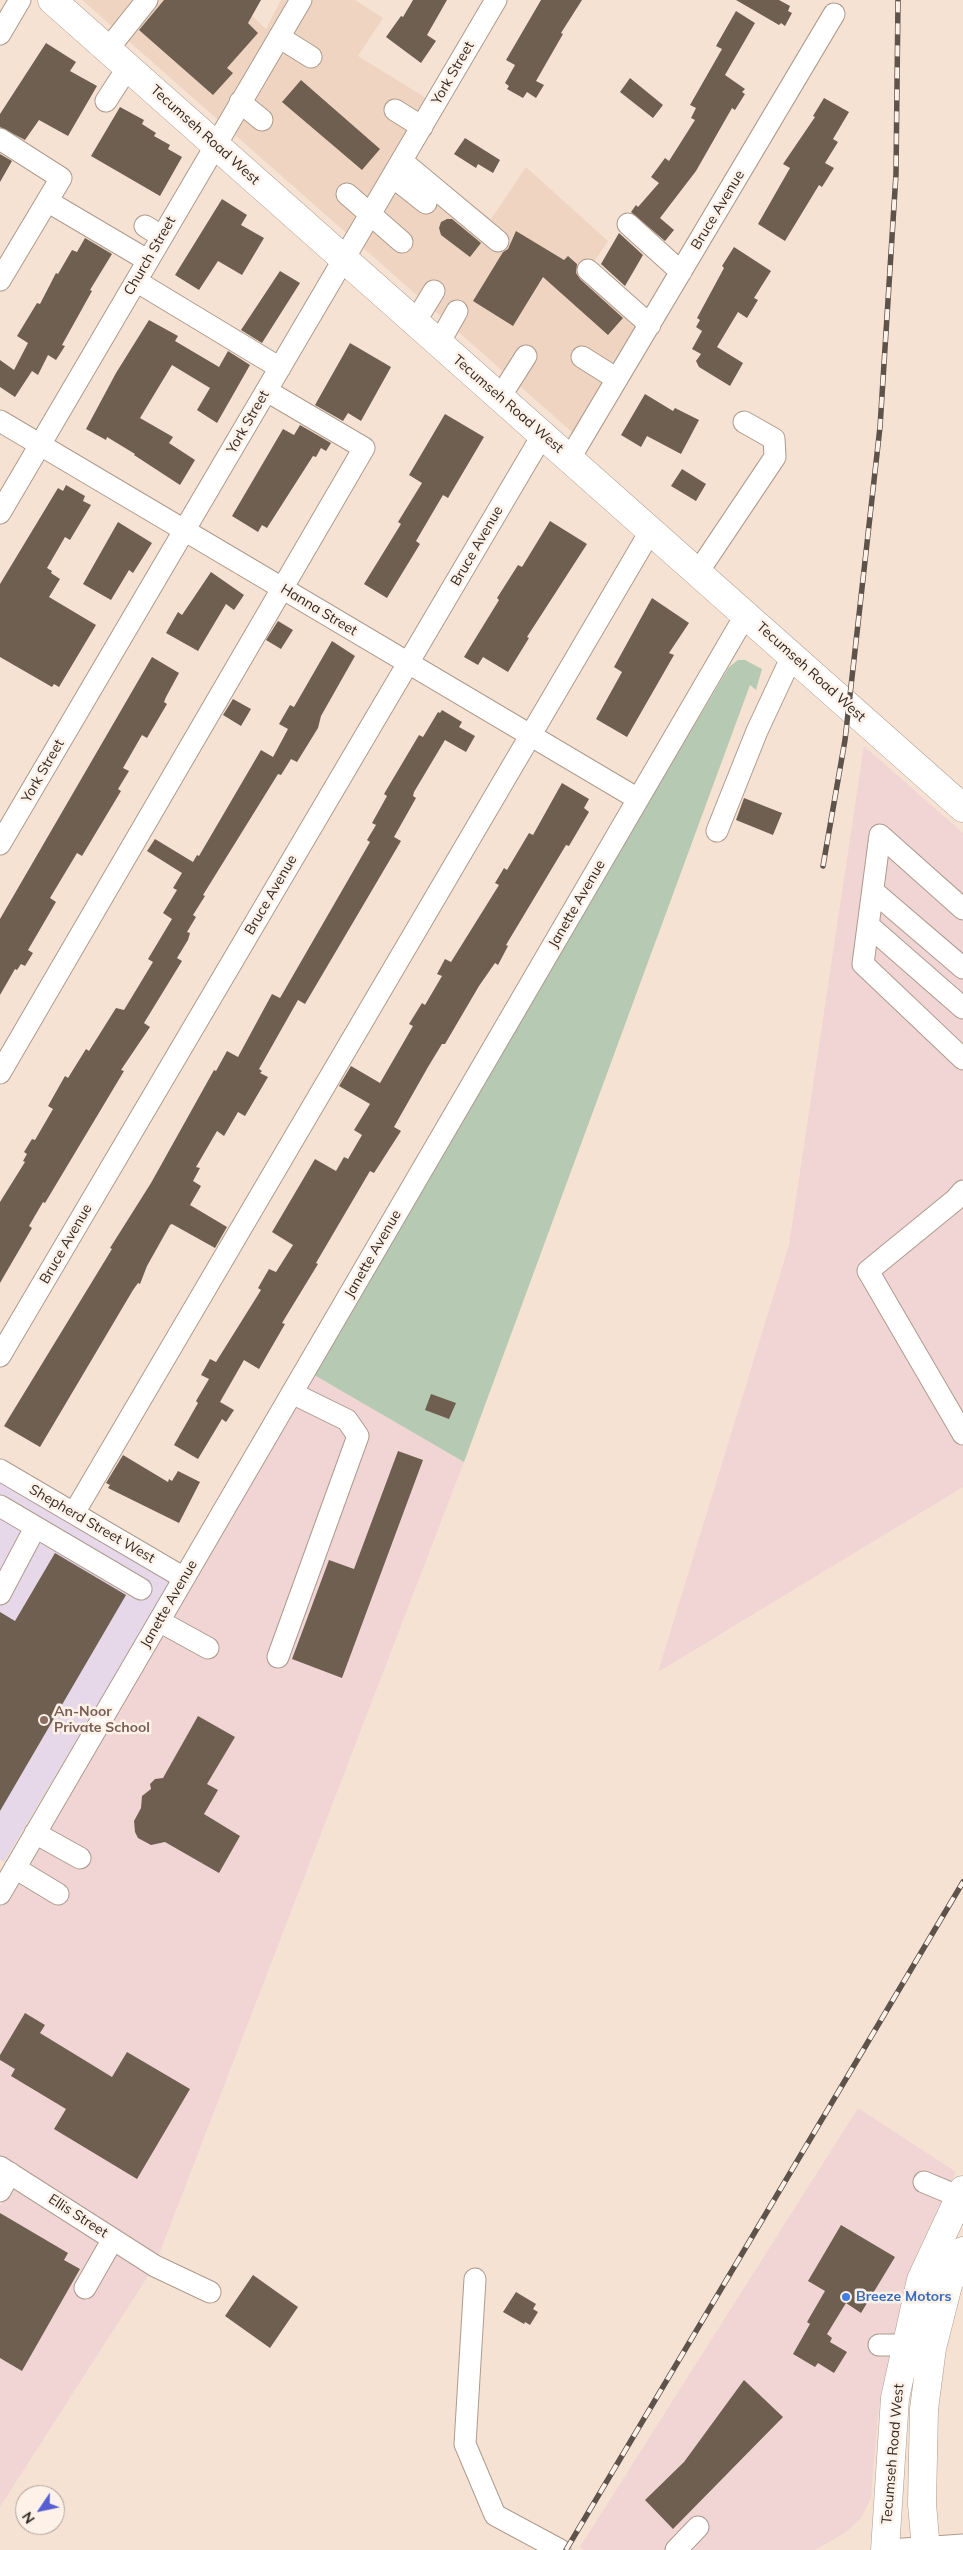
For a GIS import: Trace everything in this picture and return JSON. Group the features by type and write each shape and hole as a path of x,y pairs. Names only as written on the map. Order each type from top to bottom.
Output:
{"main road":[{"name":"Tecumseh Road West","path":"52,0 963,808"},
{"name":"Tecumseh Road West","path":"885,2550 895,2398 921,2280 961,2193"},
{"name":"Tecumseh Road West","path":"926,2549 922,2494 924,2409 932,2348 948,2285 961,2259"}],"street":[{"path":"0,34 20,0"},
{"path":"108,49 146,0"},
{"name":"Church Street","path":"0,513 147,260 153,231 215,144 301,0"},
{"name":"York Street","path":"0,844 496,0"},
{"name":"Bruce Avenue","path":"570,458 834,14"},
{"path":"279,37 311,57"},
{"path":"106,101 128,67"},
{"path":"240,102 262,120"},
{"path":"395,110 422,127"},
{"path":"0,140 60,178 0,280"},
{"path":"398,169 426,203"},
{"path":"398,169 498,242"},
{"path":"347,194 402,242"},
{"path":"47,201 147,260"},
{"path":"628,224 681,272"},
{"path":"588,270 650,325"},
{"path":"136,280 280,368"},
{"path":"415,322 434,291"},
{"path":"439,343 457,311"},
{"path":"500,396 526,356"},
{"path":"582,357 617,379"},
{"path":"0,1073 364,448 267,391"},
{"name":"Hanna Street","path":"0,421 638,799"},
{"path":"698,572 775,457 774,439 744,422"},
{"name":"Bruce Avenue","path":"0,1356 543,434"},
{"path":"0,1594 43,1532 70,1511 651,530"},
{"name":"Janette Avenue","path":"6,1878 35,1833 746,614"},
{"path":"717,831 757,731 792,656"},
{"path":"963,909 880,835 863,964 963,1059"},
{"path":"872,891 963,968"},
{"path":"868,925 963,1008"},
{"path":"960,1201 868,1271 963,1434"},
{"path":"278,1657 358,1436 347,1420 292,1393"},
{"name":"Shepherd Street West","path":"0,1470 184,1578"},
{"path":"1,1510 141,1589"},
{"path":"159,1621 208,1648"},
{"path":"35,1833 80,1858"},
{"path":"6,1878 58,1894"},
{"name":"Ellis Street","path":"4,2177 113,2239 155,2266 210,2292"},
{"path":"924,2182 961,2193"},
{"path":"85,2288 113,2239"},
{"path":"475,2279 466,2444 495,2515 560,2550"},
{"path":"879,2345 907,2345"},
{"path":"676,2550 698,2526"},
{"path":"889,2550 963,2545"}],"shaded area":[{"path":"82,0 236,0 266,29 281,0 355,0 383,18 358,56 431,101 402,148 491,219 526,167 608,241 590,268 647,310 573,433"},
{"path":"864,746 963,833 963,1487 658,1672 789,1245"},
{"path":"309,1372 464,1462 155,2265 0,2507 0,2206 12,2186 0,2178 0,1899"},
{"name":"An-Noor Private School","path":"0,1480 171,1581 4,1862 0,1859"},
{"path":"858,2108 956,2172 916,2255 904,2296 878,2414 871,2498 861,2518 846,2532 815,2550 584,2550 580,2547"}],"green space":[{"path":"738,660 745,660 762,669 756,690 750,685 464,1462 309,1372 729,667"}],"building":[{"path":"164,0 261,0 248,23 258,33 227,68 233,73 213,95 139,30"},
{"path":"413,0 447,0 427,35 436,41 421,63 386,37 401,16 403,17"},
{"path":"541,0 582,0 561,33 563,34 536,81 544,85 536,98 527,92 523,98 507,89 509,86 505,83 515,65 506,60"},
{"path":"736,0 779,0 790,6 788,11 792,13 785,26 781,23 779,25"},
{"path":"736,11 755,23 725,75 745,89 742,92 745,94 735,110 732,108 696,171 660,218 674,230 665,241 631,212 636,205 638,207 659,183 651,177 665,158 669,161 695,120 691,118 696,108 690,105 722,49 716,46"},
{"path":"46,43 76,62 70,71 97,86 68,136 39,120 25,140 0,127 0,114"},
{"path":"630,78 663,105 653,118 620,92"},
{"path":"301,80 380,149 362,170 282,102"},
{"path":"824,98 849,112 833,139 838,142 825,163 834,168 822,187 819,185 785,241 758,224 790,168 783,164 815,117 813,116"},
{"path":"120,107 144,120 142,124 156,133 154,136 170,145 168,149 182,157 160,196 91,156"},
{"path":"465,138 500,160 493,173 478,164 476,168 454,154"},
{"path":"0,154 12,161 0,182"},
{"path":"222,199 247,215 241,225 264,238 242,275 218,261 199,290 175,275"},
{"path":"452,219 481,243 470,257 441,235 439,228 441,222"},
{"path":"516,231 564,260 568,256 577,264 576,273 580,279 623,318 608,335 543,277 513,326 473,301 503,252 508,249"},
{"path":"619,233 643,255 625,286 601,264"},
{"path":"85,238 112,254 90,290 92,291 62,345 65,346 56,360 48,355 38,375 32,371 15,397 0,387 0,360 14,370 28,343 17,336 37,303 40,304 56,273 58,274 72,250 77,252"},
{"path":"734,247 771,271 754,298 758,300 747,318 738,312 717,347 743,363 730,386 699,367 696,361 701,354 692,349 702,331 696,327 700,320 697,318 724,268 722,266"},
{"path":"280,271 300,283 262,343 241,330"},
{"path":"149,320 178,336 175,341 219,367 228,351 250,365 217,423 197,410 210,388 172,365 140,418 173,437 169,443 195,460 180,485 107,437 106,440 86,429 116,373"},
{"path":"350,343 391,367 361,421 348,413 343,421 315,405"},
{"path":"645,394 673,411 675,408 699,420 681,454 647,436 641,447 621,435"},
{"path":"445,414 484,437 448,498 443,495 416,541 420,544 387,598 364,584 401,524 398,522 422,483 409,475"},
{"path":"300,425 331,443 326,451 321,448 316,457 313,456 267,528 262,525 258,532 232,516 283,429 294,435"},
{"path":"682,469 706,484 696,501 671,486"},
{"path":"66,485 85,496 83,501 91,505 70,540 65,537 47,568 60,579 49,597 96,625 59,687 54,684 52,687 0,657 0,584 58,488 63,491"},
{"path":"550,521 587,544 527,637 529,638 508,672 483,657 478,665 464,657 499,600 497,598 518,565 522,567"},
{"path":"118,522 152,543 133,573 129,570 111,600 83,584"},
{"path":"211,572 244,595 234,610 226,604 198,651 166,633 178,612 182,615"},
{"path":"652,598 689,623 669,653 674,655 627,737 596,719 622,672 614,667"},
{"path":"278,621 293,630 281,649 266,640"},
{"path":"332,641 355,656 321,716 318,728 297,762 291,759 281,775 278,774 203,895 205,896 193,915 196,917 187,932 190,933 188,940 177,958 182,961 144,1023 150,1027 121,1070 124,1071 45,1203 43,1202 29,1226 32,1228 0,1283 0,1202 25,1162 23,1161 27,1154 24,1152 32,1139 35,1140 53,1109 48,1106 65,1076 68,1078 86,1049 89,1051 116,1008 124,1010 153,962 148,959 172,919 163,913 177,890 173,888 182,873 147,851 155,839 193,862 197,855 199,856 261,750 273,757 288,729 279,724 290,705 294,707"},
{"path":"152,657 179,673 164,702 167,704 147,738 142,735 123,768 129,771 118,789 121,791 82,856 77,853 50,898 56,902 28,950 33,953 25,966 21,964 17,970 15,969 0,995 0,919"},
{"path":"233,699 251,709 241,726 223,715"},
{"path":"442,710 462,722 459,727 475,736 466,752 445,740 414,792 413,796 416,798 394,837 401,841 305,1004 298,1000 259,1069 262,1071 260,1073 268,1077 245,1116 238,1112 224,1136 217,1131 196,1167 200,1168 193,1181 201,1186 190,1205 227,1227 215,1248 172,1224 170,1225 147,1266 140,1284 138,1283 133,1290 40,1447 4,1426 151,1183 214,1070 216,1071 227,1051 238,1057 272,994 280,998 370,842 367,840 376,825 372,823 387,796 384,794 419,735 423,737 438,712 440,713"},
{"path":"562,783 589,799 584,808 589,812 569,846 566,845 506,945 508,946 498,965 495,963 479,986 445,1044 442,1044 428,1067 394,1127 401,1131 374,1173 370,1171 316,1263 318,1264 282,1323 285,1324 259,1369 244,1360 220,1402 234,1410 226,1422 222,1419 198,1459 174,1445 198,1403 196,1401 209,1379 201,1375 210,1359 216,1362 261,1290 258,1288 269,1269 276,1272 293,1245 272,1232 315,1159 336,1171 344,1157 348,1159 362,1135 354,1130 370,1104 339,1086 351,1066 380,1083 413,1026 409,1024 422,1003 425,1005 442,976 437,974 445,959 451,962 499,885 495,883 504,868 507,870 529,833 533,835"},
{"path":"744,798 782,813 773,835 736,820"},
{"path":"431,1394 456,1403 449,1419 425,1410"},
{"path":"398,1451 423,1460 342,1678 292,1659 329,1560 354,1569"},
{"path":"123,1455 168,1482 169,1479 172,1481 178,1471 200,1482 179,1523 108,1488 110,1485 106,1483"},
{"path":"55,1553 126,1595 0,1811 0,1612 15,1621"},
{"path":"198,1716 235,1737 207,1784 218,1790 204,1814 240,1836 219,1873 165,1842 151,1845 138,1838 135,1832 134,1821 141,1808 142,1796 151,1789 150,1784 155,1779 163,1778"},
{"path":"25,2013 45,2025 40,2033 112,2077 127,2052 190,2089 137,2179 54,2129 66,2109 11,2076 15,2069 0,2060 0,2055"},
{"path":"0,2213 68,2253 64,2260 80,2269 22,2371 0,2358"},
{"name":"Breeze Motors","path":"841,2225 895,2257 861,2313 846,2303 827,2334 832,2338 830,2342 847,2352 834,2373 818,2363 815,2367 793,2354 810,2324 807,2322 825,2291 808,2281"},
{"path":"253,2275 298,2307 270,2348 225,2316"},
{"path":"516,2292 536,2304 533,2309 538,2312 530,2325 525,2322 524,2324 503,2312"},
{"path":"744,2380 783,2417 673,2529 645,2500 684,2462"}],"railway":[{"path":"823,866 845,740 880,427 896,174 898,0"},
{"path":"566,2550 963,1882"}],"place":[{"name":"An-Noor Private School","path":"44,1720"},
{"name":"Breeze Motors","path":"846,2297"}]}
